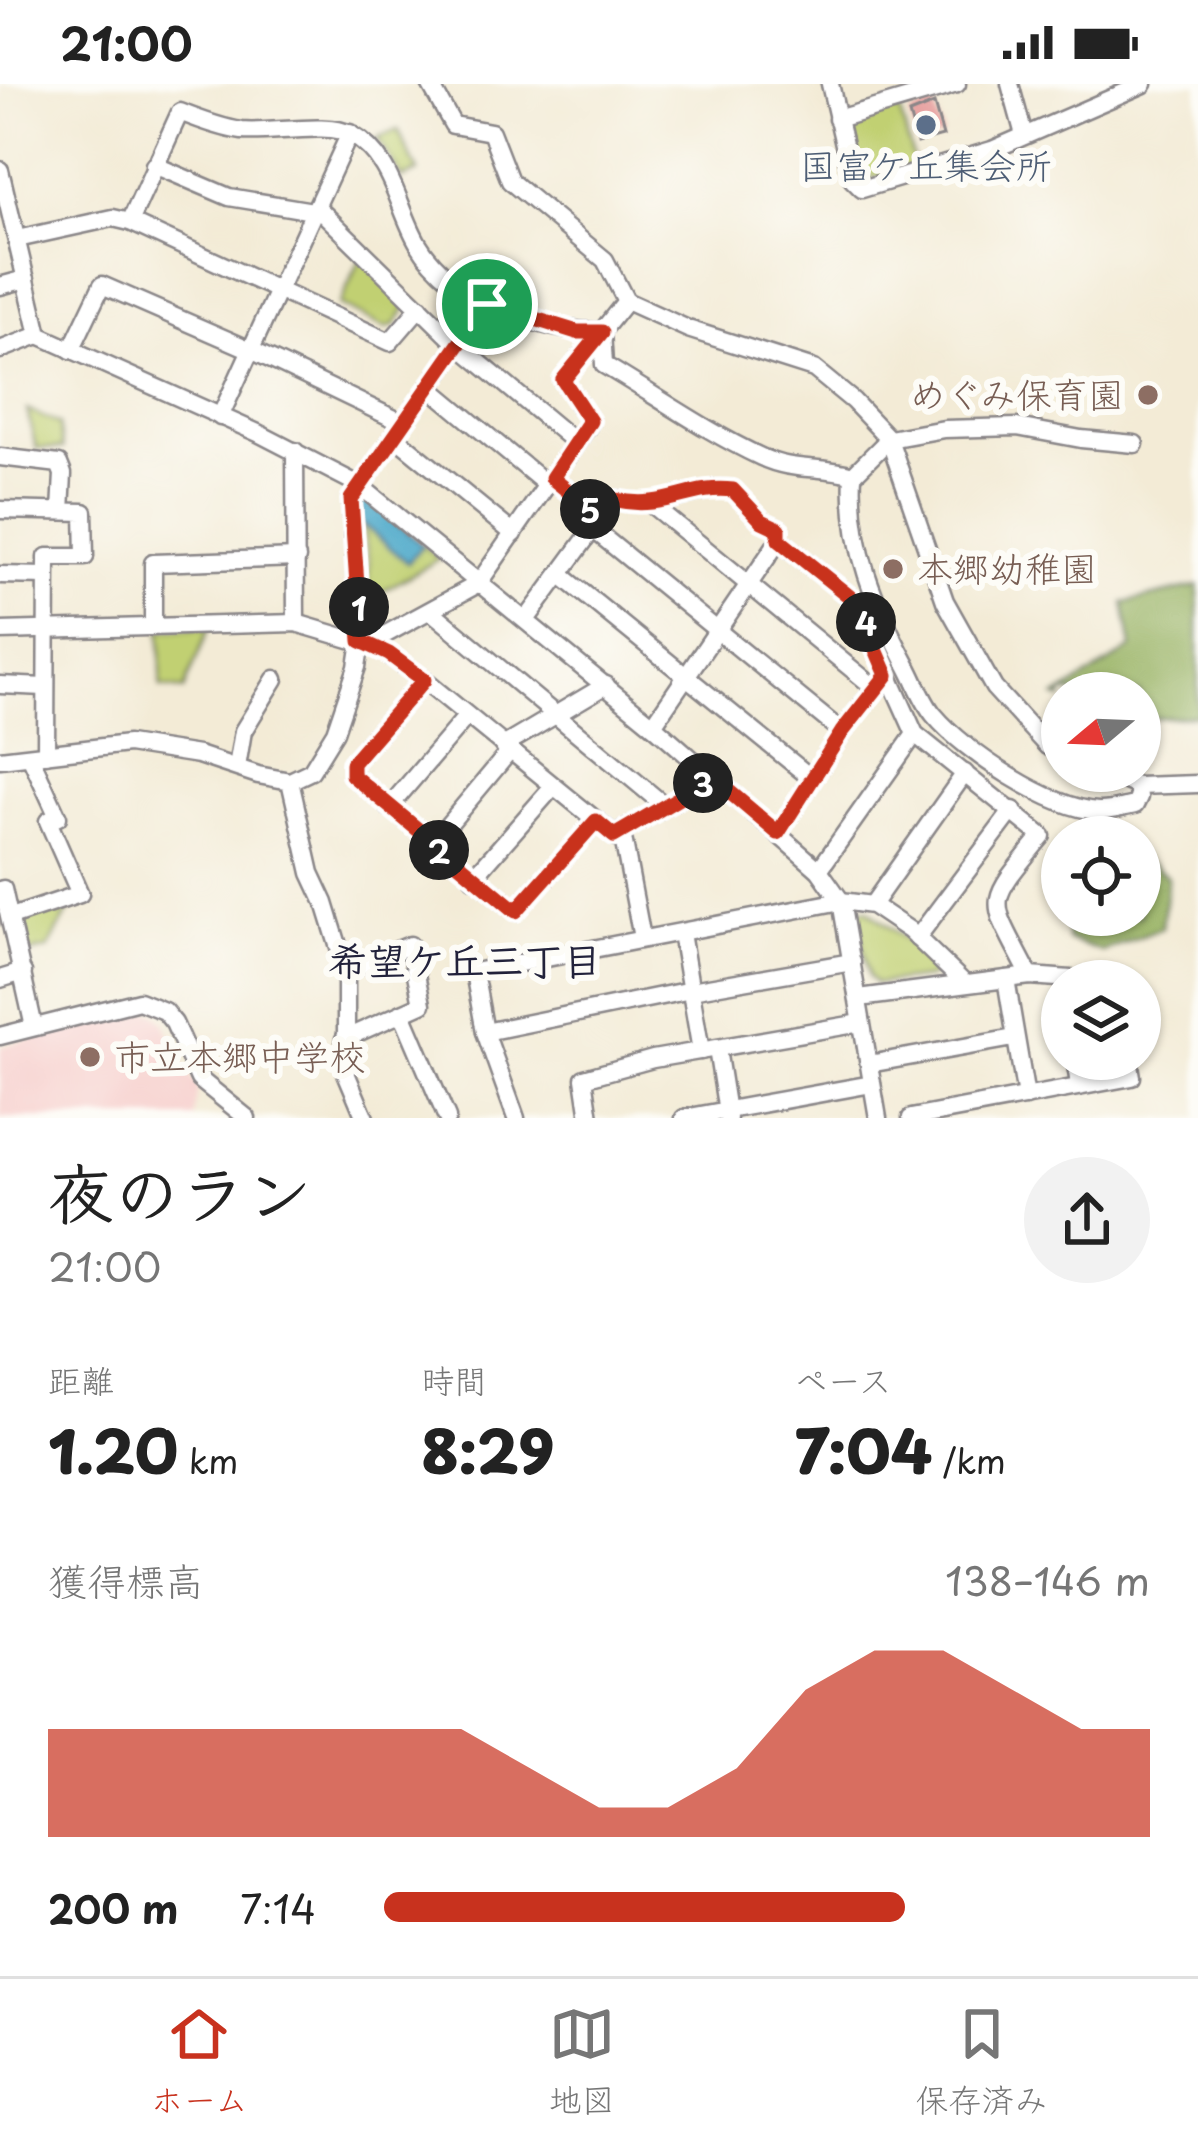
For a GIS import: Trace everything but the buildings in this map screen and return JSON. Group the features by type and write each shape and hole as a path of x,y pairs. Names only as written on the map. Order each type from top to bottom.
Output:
{"street":[{"path":"430,84 453,124 491,132 510,181 605,260 626,301 688,328 814,369 889,439 945,601 994,688 1041,739"},
{"path":"830,84 852,179 862,189 992,150 1144,84"},
{"path":"838,118 957,84"},
{"path":"1010,84 1024,135"},
{"path":"130,222 180,112 239,130 350,133 380,158 417,241 460,291 577,332 602,332"},
{"path":"220,416 350,133"},
{"path":"154,165 230,197 315,209 457,344 576,443"},
{"path":"0,170 10,228 39,335"},
{"path":"10,228 112,218 130,222 390,342 419,307"},
{"path":"0,286 26,279"},
{"path":"71,350 102,285 250,350 399,430 514,534"},
{"path":"361,641 377,639 478,584 590,421 563,380 626,301"},
{"path":"0,759 128,744 198,754 290,781 311,771 334,732 361,641 351,499 487,304"},
{"path":"602,332 604,365 762,458 800,470 828,467 853,475"},
{"path":"0,350 39,335 359,484 606,685 778,833 819,870 842,901 878,1118"},
{"path":"429,387 550,482 718,631 842,732"},
{"path":"1135,444 1081,440 1017,427 944,429 889,439 853,475 851,517 876,603 934,715 1048,801 1101,812 1135,805 1139,792"},
{"path":"295,451 296,623"},
{"path":"0,457 59,464 63,473 61,511"},
{"path":"526,620 595,522 616,500 652,505 711,489 730,489 762,521 779,529 779,540 750,586 653,725"},
{"path":"652,505 750,586 881,681"},
{"path":"0,510 84,512 85,557 46,557 39,756 58,818 48,821 80,894 11,917"},
{"path":"779,540 855,601 881,681 915,734 1042,836 997,892 995,906 1030,976"},
{"path":"153,624 153,562 297,558"},
{"path":"0,574 46,575"},
{"path":"561,575 811,778"},
{"path":"431,611 664,806"},
{"path":"0,631 296,623 389,654 624,843 642,938"},
{"path":"237,767 243,731 275,680"},
{"path":"424,680 352,763 352,775 473,878 516,911 596,821"},
{"path":"778,833 842,732 881,681"},
{"path":"0,685 45,687"},
{"path":"432,844 506,749 606,685"},
{"path":"389,807 466,717"},
{"path":"819,870 915,734"},
{"path":"872,904 965,773"},
{"path":"614,836 713,778"},
{"path":"290,781 311,873 326,903 346,971 346,1073 364,1118"},
{"path":"1161,785 1198,784"},
{"path":"473,878 552,788"},
{"path":"917,938 1013,810"},
{"path":"0,890 4,889 11,917 34,1027"},
{"path":"516,1118 485,1033 474,972 842,901 872,904 963,982"},
{"path":"681,933 691,990 727,1113"},
{"path":"344,1040 422,1004 410,945 346,971"},
{"path":"485,1033 852,962"},
{"path":"0,979 23,973"},
{"path":"859,998 963,982 1041,978"},
{"path":"1006,980 1026,1097"},
{"path":"0,1036 124,1002 152,1005 175,1023 199,1078 247,1118"},
{"path":"402,1013 446,1118"},
{"path":"590,1118 584,1078 861,1024"},
{"path":"869,1064 1014,1038"},
{"path":"1078,1080 1079,1084"},
{"path":"911,1118 1109,1080"},
{"path":"684,1118 872,1084"}],"shaded area":[{"name":"市立本郷中学校","path":"138,1008 155,1013 165,1023 184,1068 198,1087 194,1118 0,1118 0,1047"}],"green space":[{"path":"899,108 915,166 873,178 857,157 853,121"},
{"path":"398,130 418,172 402,178 377,139"},
{"path":"364,252 409,303 395,325 386,328 339,305"},
{"path":"27,410 59,424 63,449 36,448"},
{"path":"363,493 439,559 367,600 369,563 358,503"},
{"path":"1198,586 1198,715 1161,718 1161,672 1095,672 1132,648 1124,603"},
{"path":"209,628 184,690 161,687 161,630"},
{"path":"1161,872 1168,877 1161,928"},
{"path":"77,896 48,949 28,954 18,920"},
{"path":"867,909 934,962 935,973 876,984 869,977 857,918 859,910"},
{"path":"1068,936 1142,936 1102,952"}],"water":[{"path":"363,494 422,545 408,563 360,522"}],"place":[{"name":"国富ケ丘集会所","path":"926,125"},
{"name":"めぐみ保育園","path":"1148,395"},
{"name":"本郷幼稚園","path":"893,569"},
{"name":"市立本郷中学校","path":"90,1057"}],"district":[{"name":"希望ケ丘三丁目","path":"465,961"}],"route":[{"path":"487,304 577,332 602,332 563,380 590,421 552,478 596,514 616,500 652,505 711,489 733,490 762,521 779,529 779,540 855,601 887,675 842,732 778,833 713,778 614,836 596,821 516,911 352,775 352,763 424,680 380,648 361,641 351,499 487,304"}]}
